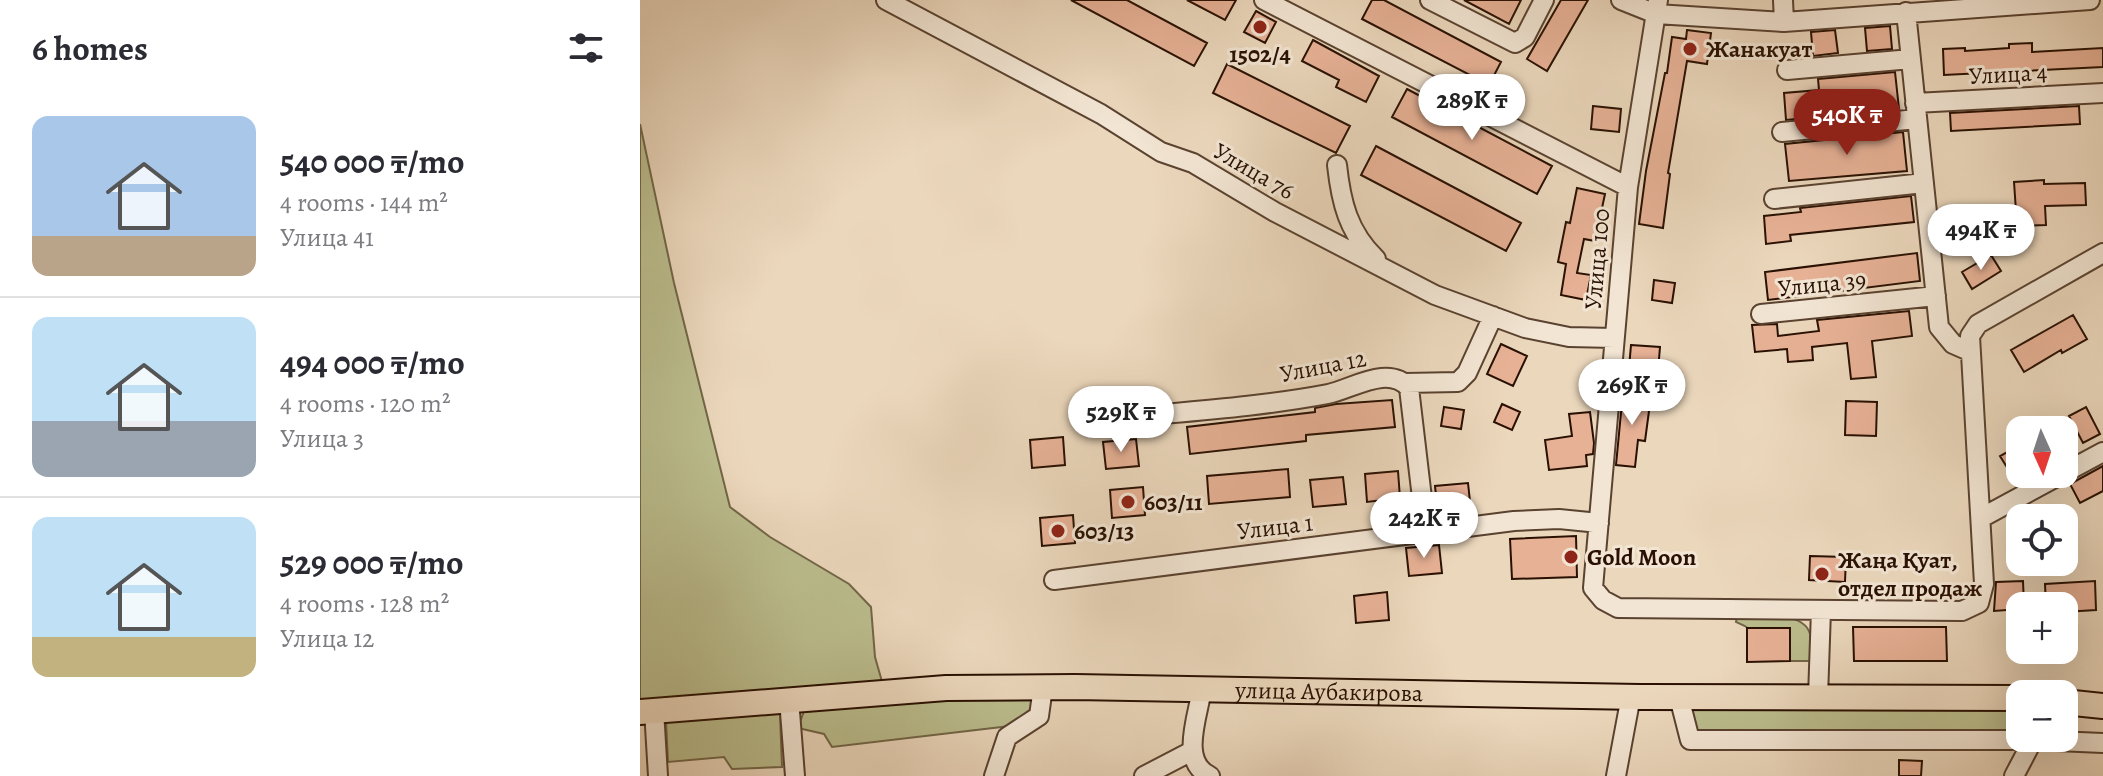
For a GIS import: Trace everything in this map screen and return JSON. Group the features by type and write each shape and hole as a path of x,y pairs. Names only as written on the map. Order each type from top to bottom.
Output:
{"main road":[{"name":"улица Аубакирова","path":"647,711 946,688 1043,687 1679,697 2006,698"},
{"path":"2078,703 2103,706"}],"street":[{"name":"Улица 76","path":"886,0 1101,114 1161,152 1193,163 1275,212 1435,295 1525,328 1569,337 1614,338"},
{"path":"1264,0 1628,187"},
{"path":"1430,0 1515,43 1525,37 1544,0"},
{"path":"1621,0 1784,22 2090,0"},
{"path":"1783,0 1784,22"},
{"name":"Улица 100","path":"1657,7 1628,187 1593,588 1603,600 1618,608 1821,610"},
{"path":"1906,12 1939,327 1953,344 1969,351"},
{"path":"1787,70 1911,59"},
{"name":"Улица 4","path":"1782,132 1916,111 2103,93"},
{"path":"1337,165 1345,215 1363,247 1389,271"},
{"path":"1774,199 1924,183"},
{"path":"1818,697 1821,610 1962,611 1979,603 1984,584 1970,336 1978,324 2103,253"},
{"name":"Улица 39","path":"1761,314 1936,296"},
{"name":"Улица 12","path":"1100,420 1327,394 1370,380 1458,382 1467,373 1493,316"},
{"path":"1405,383 1411,394 1426,532"},
{"path":"2078,466 2103,452"},
{"path":"1981,518 2037,488"},
{"name":"Улица 1","path":"1054,580 1426,532 1559,519 1599,523"},
{"path":"994,776 1007,737 1039,716 1043,687"},
{"path":"1202,689 1192,751 1194,763 1210,776"},
{"path":"1616,776 1631,696"},
{"path":"1679,697 1690,740 2006,739"},
{"path":"789,699 795,776"},
{"path":"647,711 658,776"},
{"path":"2078,742 2103,743"},
{"path":"1144,776 1192,751"},
{"path":"2014,776 2026,752"}],"green space":[{"path":"640,124 674,283 730,507 770,537 849,584 871,607 875,657 885,692 640,712"},
{"path":"1767,615 1799,621 1810,634 1811,661 1790,661 1736,622 1737,616"},
{"path":"1031,691 1031,709 1010,726 832,747 824,734 798,728 804,711"},
{"path":"1692,706 2006,710 2006,736 1694,733"},
{"path":"780,713 782,767 732,769 724,757 668,762 666,721"}],"building":[{"path":"1071,0 1127,0 1207,43 1194,66"},
{"path":"1187,0 1236,0 1225,20"},
{"path":"1372,0 1384,0 1501,62 1489,85 1362,19"},
{"path":"1464,0 1521,0 1509,24"},
{"path":"1561,0 1588,0 1547,71 1527,59"},
{"name":"1502/4","path":"1256,11 1276,22 1265,43 1244,32"},
{"path":"1890,26 1892,49 1867,51 1865,28"},
{"path":"1687,30 1711,33 1707,64 1687,61 1668,173 1663,228 1639,224 1672,37 1686,39"},
{"path":"1835,30 1838,53 1813,56 1811,32"},
{"path":"1313,40 1379,76 1366,102 1336,87 1339,80 1302,61"},
{"path":"2032,43 2032,52 2103,48 2103,67 1944,75 1943,49 1965,48 1965,51"},
{"path":"1227,64 1350,126 1336,153 1213,93"},
{"path":"1895,72 1899,109 1786,120 1784,93 1819,90 1818,79"},
{"path":"1407,89 1552,166 1537,194 1392,117"},
{"path":"1593,106 1621,109 1619,132 1591,129"},
{"path":"2079,106 2080,124 1951,131 1950,113"},
{"path":"1903,132 1907,171 1789,181 1785,144"},
{"path":"1376,146 1521,223 1506,251 1361,175"},
{"path":"2044,180 2044,184 2085,183 2086,205 2045,206 2046,225 2017,226 2014,182"},
{"path":"1577,188 1605,194 1595,241 1584,239 1577,273 1591,275 1586,300 1561,295 1566,264 1558,262"},
{"path":"1911,196 1914,222 1790,235 1791,241 1766,244 1764,216 1801,212 1800,208"},
{"path":"1956,215 1982,215 1983,239 1957,240"},
{"path":"1917,253 1920,281 1768,300 1765,272"},
{"path":"1991,255 2001,271 1972,289 1962,272"},
{"path":"1654,280 1675,283 1672,303 1652,300"},
{"path":"1909,311 1912,336 1872,341 1876,377 1851,379 1847,343 1812,347 1813,360 1788,362 1787,349 1755,352 1752,325 1777,324 1778,336 1819,331 1817,320"},
{"path":"2073,315 2087,339 2024,372 2011,350"},
{"path":"1501,344 1527,356 1513,386 1487,374"},
{"path":"1631,345 1660,347 1658,371 1629,368"},
{"path":"1623,392 1651,396 1645,441 1638,440 1635,467 1616,465"},
{"path":"1392,400 1395,427 1306,435 1306,441 1190,454 1187,427 1315,412 1315,408 1336,404"},
{"path":"1846,401 1877,402 1876,436 1845,435"},
{"path":"1502,404 1520,412 1512,430 1494,422"},
{"path":"1444,407 1464,410 1461,429 1441,426"},
{"path":"2086,407 2100,434 2083,443 2078,433 2078,416 2069,416"},
{"path":"1590,412 1594,443 1593,454 1586,455 1587,466 1549,470 1545,440 1572,436 1569,414"},
{"path":"1063,437 1065,465 1032,468 1030,440"},
{"path":"1136,439 1139,466 1106,469 1103,442"},
{"path":"2103,466 2103,491 2080,503 2072,488 2078,488 2078,480"},
{"path":"1288,469 1290,497 1209,504 1207,476"},
{"path":"1398,471 1400,498 1367,502 1365,474"},
{"path":"1343,477 1346,504 1313,507 1310,480"},
{"path":"1468,483 1471,511 1438,514 1435,486"},
{"name":"603/11","path":"1143,487 1145,515 1112,518 1110,490"},
{"name":"603/13","path":"1073,515 1075,543 1042,546 1040,518"},
{"path":"1576,536 1577,577 1512,579 1510,539"},
{"path":"1439,545 1442,573 1409,576 1406,548"},
{"path":"1810,556 1846,557 1845,582 1809,580"},
{"path":"2023,581 2023,592 2006,592 2006,610 1994,611 1996,582"},
{"path":"2095,581 2096,610 2078,611 2078,592 2045,592 2045,584"},
{"path":"1387,592 1389,620 1356,623 1354,596"},
{"path":"1853,627 1946,627 1947,661 1854,661"},
{"path":"1747,628 1790,628 1790,661 1747,662"},
{"path":"1899,760 1922,761 1921,776 1899,776"}],"place":[{"name":"1502/4","path":"1260,27"},
{"name":"Жанакуат","path":"1690,49"},
{"name":"603/11","path":"1128,502"},
{"name":"603/13","path":"1058,531"},
{"name":"Gold Moon","path":"1571,557"},
{"name":"Жаңа Қуат, отдел продаж","path":"1822,574"}]}
